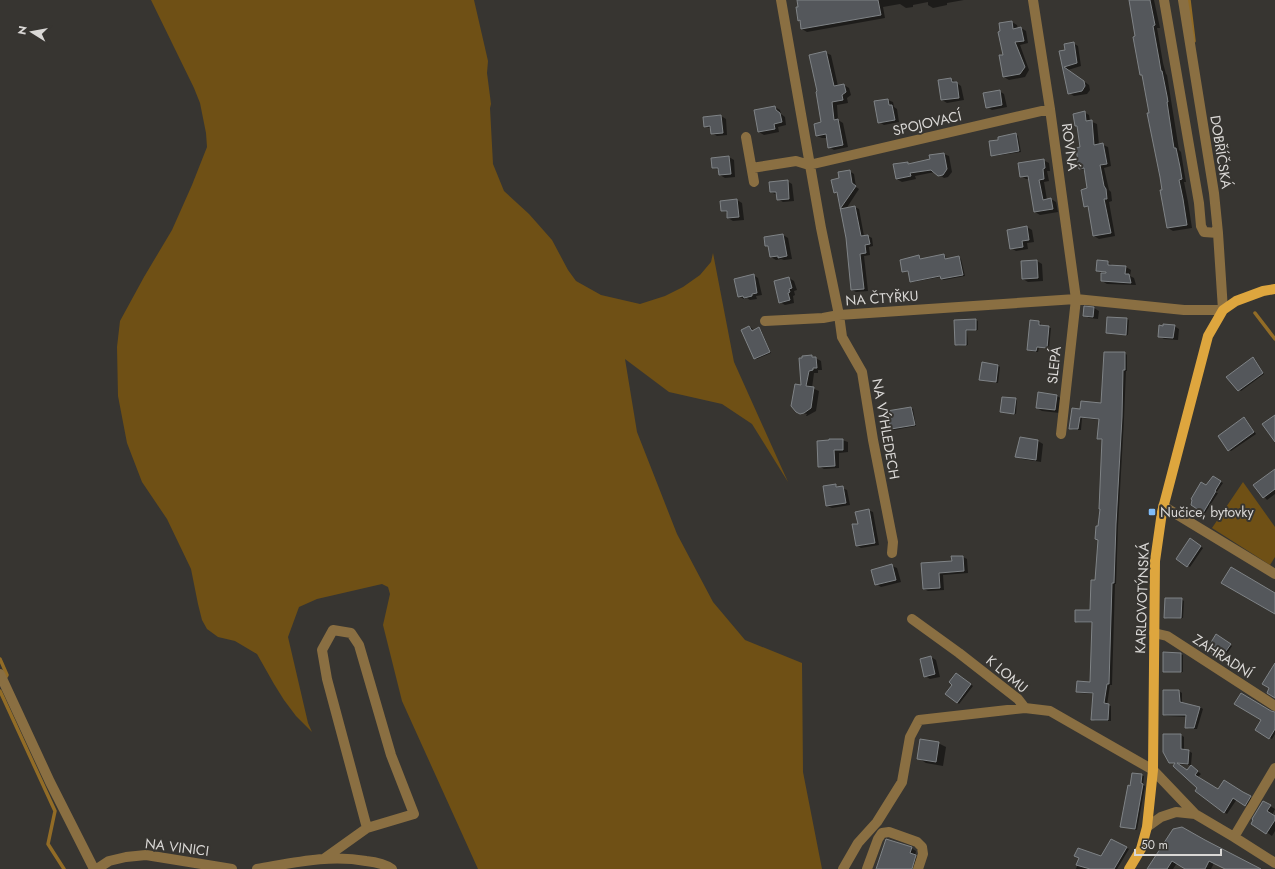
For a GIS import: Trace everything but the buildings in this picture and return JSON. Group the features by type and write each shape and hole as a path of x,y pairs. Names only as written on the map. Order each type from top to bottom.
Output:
{"main road":[{"path":"1223,310 1236,301 1263,291 1275,289"},
{"name":"KARLOVOTÝNSKÁ","path":"1129,869 1141,849 1147,827 1153,770 1155,561 1163,506 1208,336 1223,310"}],"street":[{"name":"NA ČTYŘKU","path":"780,0 821,228 839,315 1076,299 1184,310 1223,310"},
{"name":"ROVNÁ","path":"1033,0 1050,109 1076,299"},
{"path":"1164,0 1199,203 1201,226 1204,232 1218,233"},
{"name":"DOBŘÍČSKÁ","path":"1183,0 1214,193 1223,310"},
{"path":"1180,97 1198,95"},
{"name":"SPOJOVACÍ","path":"810,165 1050,109"},
{"path":"746,137 754,182"},
{"path":"752,168 796,161 810,165"},
{"name":"SLEPÁ","path":"1061,434 1076,299"},
{"path":"765,321 823,318 839,315"},
{"name":"NA VÝHLEDECH","path":"839,315 842,336 862,372 873,440 893,542 892,553"},
{"path":"1163,506 1275,574"},
{"name":"K LOMU","path":"912,619 1018,699 1025,708 1050,711 1153,770 1195,814"},
{"path":"325,858 368,828 414,814 391,755 359,645 351,634 333,630 322,650 327,679 368,828"},
{"name":"ZAHRADNÍ","path":"1154,633 1167,636 1275,706"},
{"path":"0,674 50,782 96,869"},
{"path":"843,869 858,843 877,822 902,782 910,737 919,720 1025,708"},
{"path":"1234,837 1275,768"},
{"path":"1147,827 1161,818 1176,812 1195,814 1275,863"},
{"path":"867,869 878,839 882,833 889,832 917,842 922,847 923,854 918,869"},
{"name":"NA VINICI","path":"96,869 109,861 126,857 146,856 232,869"},
{"path":"257,869 325,858 351,858 374,862 392,869"}],"shaded area":[{"path":"151,0 474,0 488,61 487,73 491,104 493,164 504,191 529,214 552,240 568,270 576,281 601,295 640,304 665,296 683,287 700,275 711,262 713,253 734,362 788,482 752,424 722,404 669,392 625,359 637,432 677,534 713,602 745,640 802,663 803,772 822,869 478,869 402,701 383,625 390,594 388,587 382,584 317,599 299,607 288,637 308,723 312,732 296,716 284,700 257,654 235,641 218,637 207,629 202,620 191,569 167,519 142,482 127,443 118,396 117,347 120,321 172,230 207,147 206,133 200,103"},
{"path":"1243,482 1275,527 1275,557 1270,565 1212,528"}],"waterway":[{"path":"1189,0 1194,41"},
{"path":"1255,313 1275,339"},
{"path":"0,659 7,675 4,680"},
{"path":"0,691 55,811 48,844 64,869"}],"place":[{"name":"Nučice, bytovky","path":"1152,512"}]}
